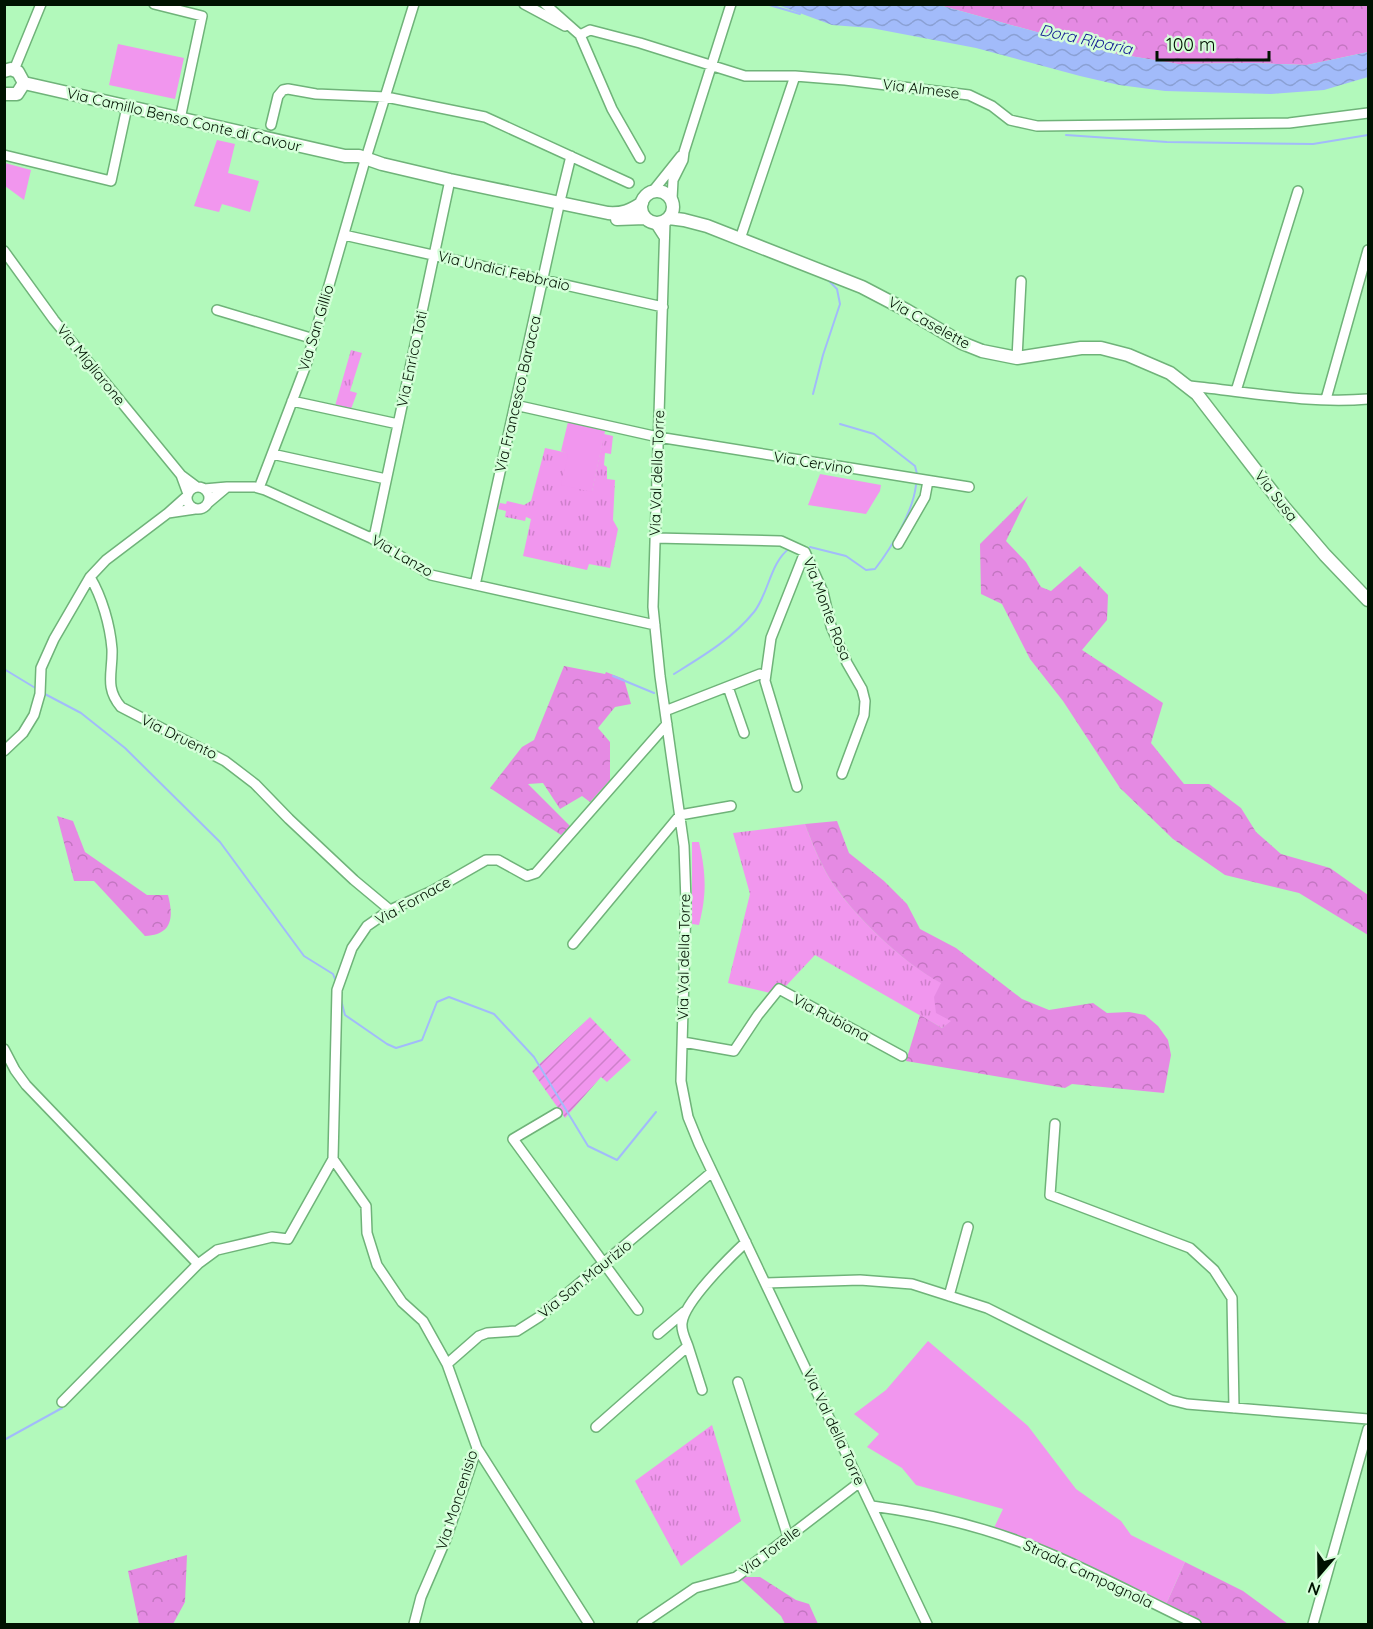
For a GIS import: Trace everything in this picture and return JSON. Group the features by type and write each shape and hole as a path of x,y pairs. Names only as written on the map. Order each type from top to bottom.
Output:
{"main road":[{"path":"4,94 17,94 24,83 21,75 9,70"},
{"name":"Via Camillo Benso Conte di Cavour","path":"24,83 620,219 659,220"},
{"path":"653,192 664,192 672,202 672,214 659,220 642,213 642,202 648,194 653,192"},
{"name":"Via Camillo Benso Conte di Cavour","path":"559,204 619,214 627,212 642,202"},
{"name":"Via Caselette","path":"672,202 707,226"},
{"name":"Via Caselette","path":"659,220 684,220 707,226 875,293 971,347 996,355 1017,358 1081,348 1112,350 1158,367 1190,386"},
{"name":"Via Susa","path":"1190,386 1284,507 1368,600"}],"street":[{"path":"9,70 41,4"},
{"path":"154,4 202,16 180,119"},
{"name":"Via San Gillio","path":"259,488 314,339 365,161 414,4"},
{"path":"524,4 580,35"},
{"path":"545,4 580,35 612,110 640,158"},
{"path":"672,202 673,180 683,160 731,4"},
{"name":"Via Almese","path":"580,35 590,30 640,42 745,76 795,76 855,81 969,95 992,106 1010,120 1037,126 1289,123 1368,113"},
{"path":"740,239 795,76"},
{"path":"271,125 278,96 288,88 309,93 386,97 485,117 629,183"},
{"path":"4,155 111,181 127,106"},
{"path":"653,192 684,152"},
{"name":"Via Francesco Baracca","path":"475,585 559,204 572,156"},
{"name":"Via Enrico Toti","path":"371,538 375,533 450,180"},
{"path":"1236,391 1298,191"},
{"name":"Via Val della Torre","path":"659,220 664,237 655,538 655,625 684,846 686,902 681,1081 683,1098 688,1117 712,1172 927,1624"},
{"name":"Via Undici Febbraio","path":"344,236 663,307"},
{"path":"1326,399 1368,250"},
{"name":"Via Migliarone","path":"4,251 54,320 181,475"},
{"path":"1017,358 1021,281"},
{"path":"217,310 314,339"},
{"path":"1190,386 1288,397 1368,399"},
{"path":"292,401 398,424"},
{"name":"Via Cervino","path":"515,405 658,437 969,487"},
{"path":"272,454 386,479"},
{"path":"181,475 208,494 208,503"},
{"path":"181,475 187,502 195,509"},
{"path":"898,544 925,497 928,481"},
{"path":"168,513 201,509 227,487"},
{"path":"4,751 23,734 34,715 40,694 41,668 54,639 90,577 106,561 168,513 191,489 201,488"},
{"name":"Via Lanzo","path":"201,488 259,488 371,538 427,573 655,625"},
{"name":"Via Monte Rosa","path":"655,538 781,541 805,552 823,592 831,626 866,701 864,715 842,774"},
{"path":"797,787 765,681 771,638 805,552"},
{"name":"Via Druento","path":"90,577 98,589 109,631 112,649 110,691 121,707 225,760 255,784 354,880 390,910"},
{"path":"665,711 760,674"},
{"path":"728,687 744,733"},
{"name":"Via Fornace","path":"62,1402 198,1264 217,1250 272,1238 288,1239 333,1159 337,990 352,948 367,926 390,910 432,891 486,860 498,860 527,876 537,873 667,724"},
{"path":"573,944 680,815 731,806"},
{"name":"Via Rubiana","path":"683,1042 734,1051 778,989 902,1056"},
{"path":"4,1049 26,1085 198,1264"},
{"path":"557,1113 513,1139 638,1310"},
{"path":"1055,1124 1050,1195 1190,1248 1214,1270 1226,1288 1232,1298 1234,1408"},
{"name":"Via Moncenisio","path":"333,1159 366,1206 367,1233 377,1265 402,1302 423,1321 447,1364 477,1448 446,1539 421,1597 414,1624"},
{"name":"Via San Maurizio","path":"447,1364 479,1336 487,1332 518,1331 539,1317 712,1172"},
{"path":"949,1296 968,1227"},
{"path":"702,1390 682,1330 682,1322 686,1310 697,1293 746,1242"},
{"path":"766,1283 860,1280 912,1284 987,1308 1171,1400 1234,1408 1368,1419"},
{"path":"658,1334 686,1310"},
{"path":"596,1427 688,1346"},
{"path":"738,1382 788,1537"},
{"path":"1313,1624 1368,1429"},
{"path":"477,1448 589,1624"},
{"name":"Via Torelle","path":"642,1624 695,1588 736,1577 860,1482"},
{"name":"Strada Campagnola","path":"872,1506 962,1524 1039,1549 1196,1624"}],"green space":[{"path":"939,5 1368,5 1368,52 1307,65 1178,64 1112,53"},
{"path":"118,44 184,58 175,99 109,85"},
{"path":"217,140 235,144 228,173 259,181 250,212 222,204 219,212 194,206"},
{"path":"5,163 31,170 24,200 5,186"},
{"path":"351,350 362,353 350,391 357,393 351,409 335,406"},
{"path":"568,422 605,431 592,492 561,485 568,454 561,451"},
{"path":"604,434 613,436 611,454 605,453 604,465 607,467 607,479 615,480 613,520 618,529 610,568 589,564 587,570 523,556 531,519 526,517 525,521 505,517 506,511 498,509 500,503 506,504 507,501 524,505 531,501 545,448 568,453 592,491"},
{"path":"820,474 881,485 880,491 866,514 808,505"},
{"path":"1028,496 1006,541 1026,562 1041,587 1051,591 1080,566 1108,595 1107,620 1082,650 1163,703 1151,743 1184,784 1209,784 1241,808 1256,832 1281,854 1330,868 1368,895 1368,935 1299,893 1225,875 1173,839 1120,788 1063,701 1030,659 1002,604 981,594 980,544"},
{"path":"564,666 605,674 606,672 624,679 631,704 615,707 598,728 610,742 610,780 590,802 582,796 560,809 543,783 528,784 570,826 561,835 490,788 522,747 534,740"},
{"path":"57,816 73,821 85,852 147,895 168,895 171,911 166,929 154,935 145,936 94,881 74,881"},
{"path":"837,821 849,853 884,881 907,904 920,929 956,948 1022,999 1049,1010 1093,1003 1107,1013 1129,1012 1145,1015 1158,1026 1168,1040 1171,1055 1164,1093 1072,1084 1065,1088 906,1061 920,1015 942,1028 951,1021 936,1013 934,997 941,983 895,951 880,937 852,908 830,879 805,824"},
{"path":"805,824 826,872 851,907 896,951 927,975 942,983 952,1021 942,1028 815,955 785,987 778,983 770,993 728,983 750,894 733,833"},
{"path":"692,842 699,842 704,874 704,893 699,925 692,924"},
{"path":"590,1017 631,1060 607,1082 601,1077 565,1118 532,1071"},
{"path":"928,1341 1028,1426 1076,1489 1121,1521 1131,1535 1185,1562 1164,1609 992,1532 1003,1509 916,1485 902,1468 867,1447 879,1434 854,1414 886,1390"},
{"path":"712,1425 741,1521 681,1566 635,1481"},
{"path":"187,1555 185,1602 173,1624 139,1624 128,1571"},
{"path":"1185,1562 1243,1591 1288,1624 1196,1624 1164,1609"},
{"path":"736,1577 760,1577 796,1600 809,1604 818,1624 785,1624 781,1616"}],"water":[{"path":"778,5 939,5 1112,53 1178,64 1307,65 1368,52 1368,77 1324,90 1271,94 1165,91 1119,85 976,48 871,28 832,25"}],"waterway":[{"path":"766,4 800,14"},
{"path":"1066,135 1167,142 1313,144 1368,135"},
{"path":"813,394 840,304 837,289 827,279"},
{"path":"840,424 874,434 915,466 917,474"},
{"path":"810,547 846,556 866,570 875,569 901,529 911,506 916,485"},
{"path":"674,674 717,646 745,622 759,604 778,561 790,548"},
{"path":"4,669 37,689"},
{"path":"613,676 654,693"},
{"path":"43,693 81,713 125,748 220,842 304,956 333,974 335,979"},
{"path":"341,1000 345,1015 396,1048 422,1040 437,1002 449,997 494,1014 534,1057 588,1146 617,1160 656,1112"},
{"path":"4,1440 62,1408"}],"water label":[{"name":"Dora Riparia","path":"1086,39"}]}
